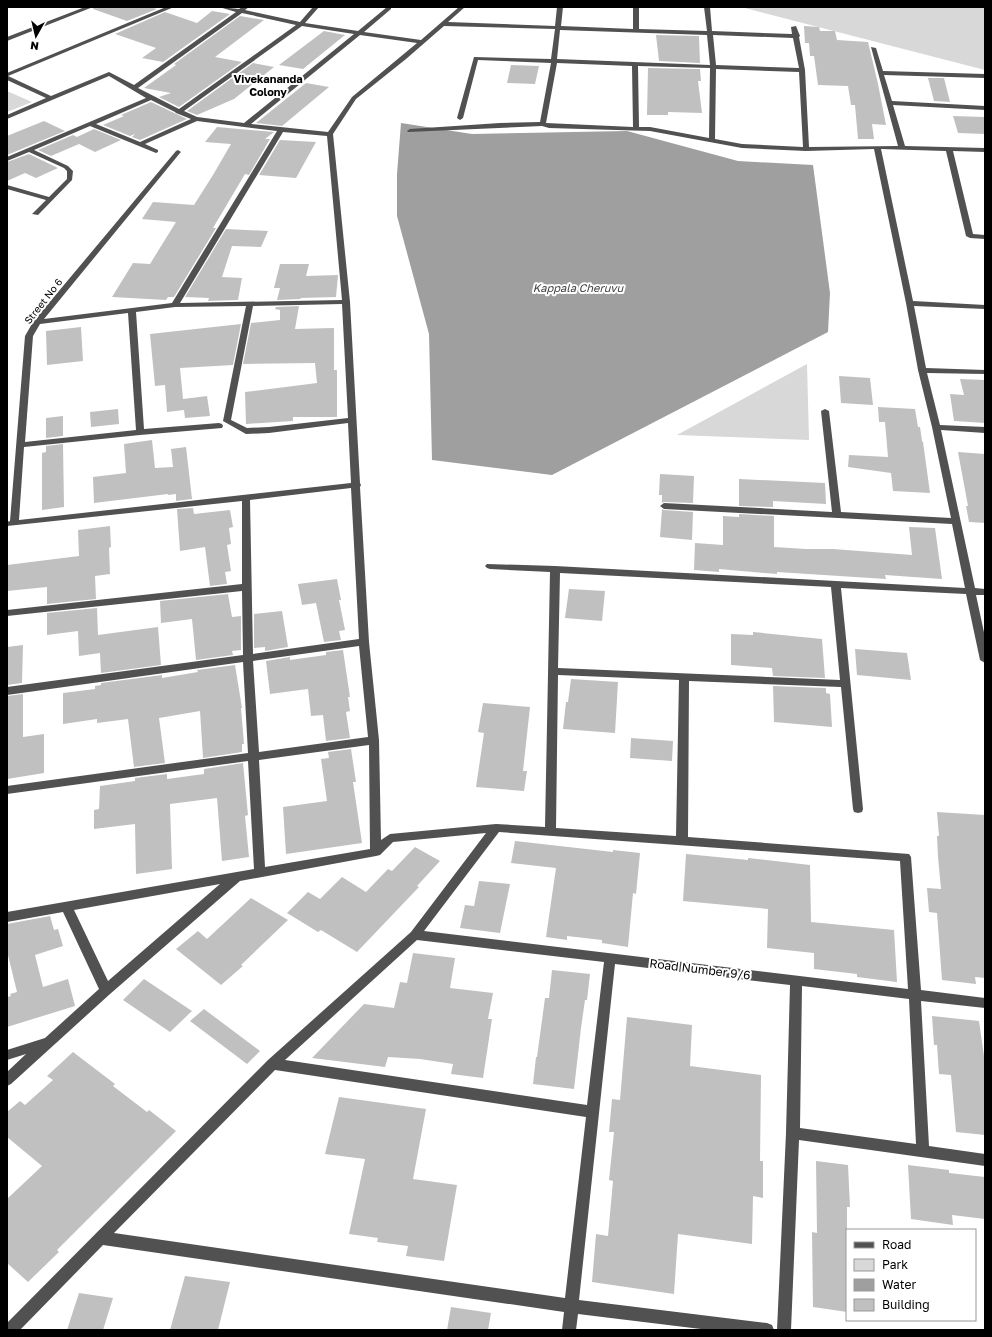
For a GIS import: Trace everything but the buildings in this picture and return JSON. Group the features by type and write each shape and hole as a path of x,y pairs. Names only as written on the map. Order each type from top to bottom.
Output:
{"street":[{"path":"7,39 90,7"},
{"path":"7,75 171,7"},
{"path":"222,7 301,24 422,42"},
{"path":"134,88 246,7"},
{"path":"178,112 301,24 316,7"},
{"path":"376,852 374,740 364,642 357,485 346,302 330,134 354,98 444,24 462,7"},
{"path":"543,124 554,61 560,7"},
{"path":"636,7 636,30"},
{"path":"706,7 713,67 712,140"},
{"path":"246,125 389,8"},
{"path":"444,24 797,36"},
{"path":"794,27 797,36 802,70 806,149"},
{"path":"873,48 882,73 902,147"},
{"path":"460,118 476,58 802,70"},
{"path":"635,64 636,128"},
{"path":"882,73 985,76"},
{"path":"7,117 109,74 178,112 196,119 280,130 330,134"},
{"path":"7,78 52,99"},
{"path":"7,159 151,98"},
{"path":"890,103 985,108"},
{"path":"140,144 196,119"},
{"path":"91,124 156,151"},
{"path":"410,131 500,124 543,124 549,126 636,128 667,132 742,146 806,149 902,147 985,150"},
{"path":"175,305 280,130"},
{"path":"877,147 910,303 922,370 936,427 985,660"},
{"path":"949,149 970,236 985,237"},
{"path":"30,150 66,167 70,171 70,179 36,214"},
{"name":"Street No 6","path":"10,523 20,445 29,336 37,322 178,152"},
{"path":"7,187 50,199"},
{"path":"37,322 132,312 175,305 346,302"},
{"path":"250,303 227,422 246,431 269,430 353,420"},
{"path":"910,303 985,307"},
{"path":"132,312 140,432"},
{"path":"922,370 985,372"},
{"path":"825,411 837,516"},
{"path":"20,445 140,432 219,426"},
{"path":"936,427 985,430"},
{"path":"10,523 357,485"},
{"path":"246,497 248,658 260,873"},
{"path":"664,506 956,521"},
{"path":"490,566 985,592"},
{"path":"550,831 555,569"},
{"path":"836,584 858,809"},
{"path":"7,613 248,587"},
{"path":"7,691 364,642"},
{"path":"552,670 846,684"},
{"path":"682,840 684,677"},
{"path":"7,790 374,740"},
{"path":"10,1330 272,1064 415,935 496,828"},
{"path":"7,917 376,852 390,838 496,828 905,857 915,995 923,1152"},
{"path":"7,1080 106,990 236,877"},
{"path":"66,906 106,990"},
{"name":"Road Number 9/6","path":"415,935 985,1003"},
{"path":"569,1330 610,958"},
{"path":"784,1330 793,1133 796,980"},
{"path":"7,1055 50,1042"},
{"path":"272,1064 592,1112"},
{"path":"793,1133 985,1160"},
{"path":"100,1238 572,1306 767,1330"}],"green space":[{"path":"741,7 985,7 985,70"},
{"path":"7,91 32,102 7,112"},
{"path":"807,364 809,440 677,435"}],"water":[{"name":"Kappala Cheruvu","path":"401,123 472,134 627,131 738,161 813,165 830,293 828,332 552,475 432,460 429,334 397,216 397,174"}],"district":[{"name":"Vivekananda Colony","path":"268,84"}]}
